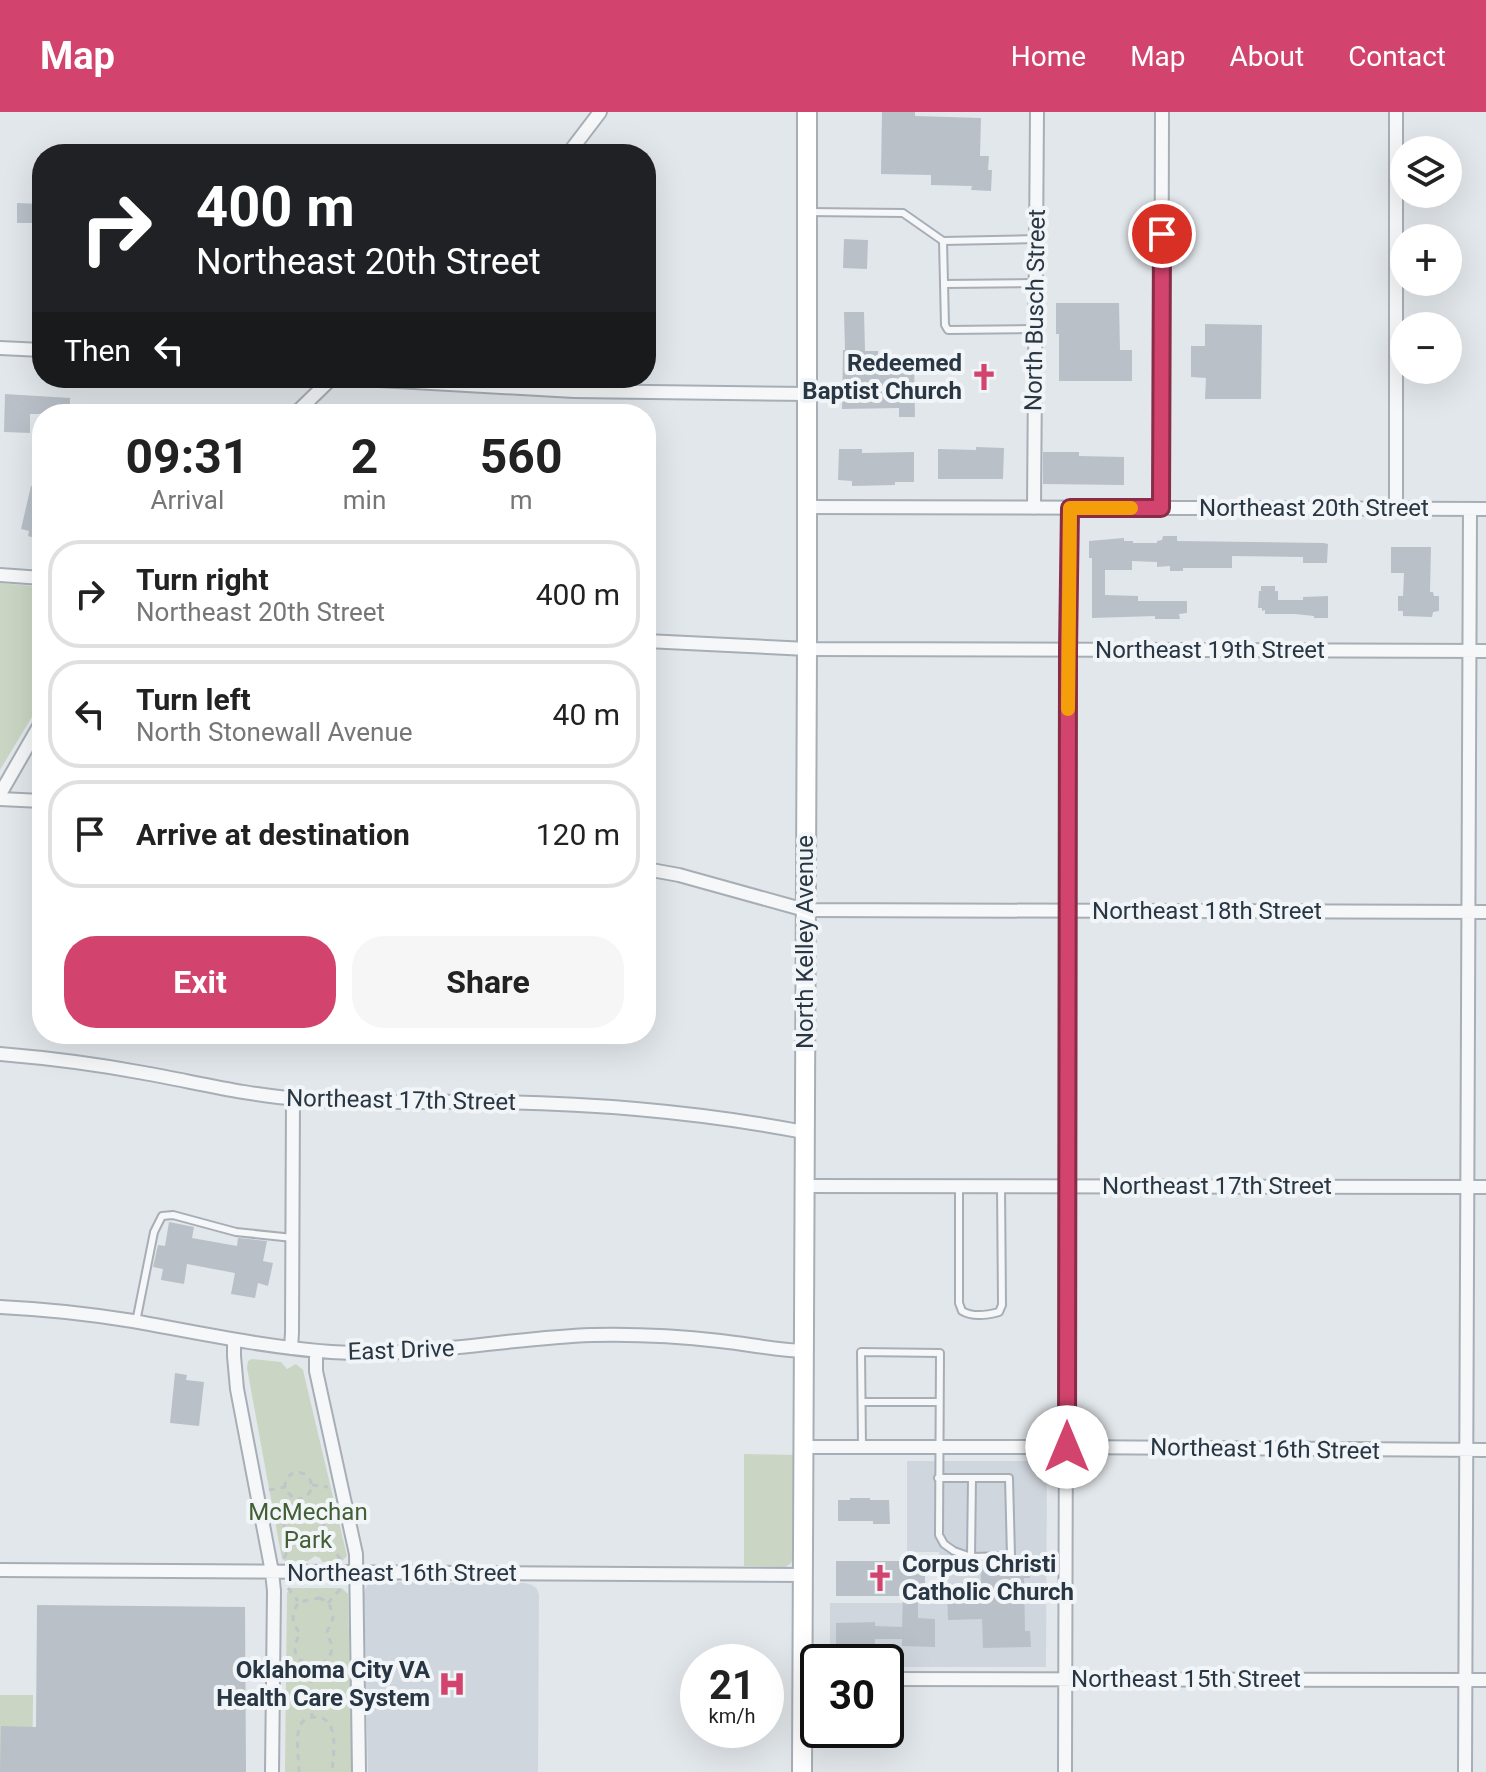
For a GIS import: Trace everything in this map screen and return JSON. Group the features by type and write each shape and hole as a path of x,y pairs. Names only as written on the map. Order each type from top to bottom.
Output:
{"street":[{"path":"577,144 600,112"},
{"name":"North Kelley Avenue","path":"807,112 803,1575 808,1644"},
{"name":"North Busch Street","path":"1034,508 1037,112"},
{"path":"1161,508 1162,112"},
{"path":"1396,112 1396,508"},
{"path":"0,348 32,350"},
{"path":"305,404 322,388"},
{"path":"521,388 807,394"},
{"name":"Northeast 20th Street","path":"807,507 1486,509"},
{"path":"1065,1772 1070,508"},
{"path":"1465,1772 1470,509"},
{"path":"0,575 32,577"},
{"name":"Northeast 19th Street","path":"656,641 807,649 1486,651"},
{"path":"32,739 0,796 32,800"},
{"name":"Northeast 18th Street","path":"656,871 805,910 1486,912"},
{"name":"Northeast 17th Street","path":"0,1054 92,1065 293,1099 625,1107 804,1132"},
{"path":"291,1348 293,1099"},
{"name":"Northeast 17th Street","path":"804,1186 1486,1187"},
{"name":"East Drive","path":"0,1307 75,1313 234,1340 351,1353 413,1352 543,1339 630,1335 692,1338 804,1351"},
{"path":"234,1340 237,1389 274,1591 272,1772"},
{"path":"316,1351 316,1371 354,1544 359,1772"},
{"name":"Northeast 16th Street","path":"804,1447 1486,1450"},
{"name":"Northeast 16th Street","path":"0,1570 803,1575"},
{"name":"Northeast 15th Street","path":"904,1679 1486,1680"},
{"name":"North Kelley Avenue","path":"802,1772 804,1748"}],"lane":[{"path":"807,212 903,213 943,241 1036,239"},
{"path":"943,241 945,325 948,330 1035,329"},
{"path":"944,284 1036,283"},
{"path":"959,1186 959,1303 962,1311 968,1314 999,1312 1002,1305 1001,1186"},
{"path":"136,1322 154,1232 162,1216 173,1215 236,1232 293,1238"},
{"path":"862,1447 861,1352 940,1353 938,1447 938,1478 939,1535 944,1544 954,1551 971,1557 1011,1556 1009,1478 938,1478"},
{"path":"862,1402 939,1402"},
{"path":"971,1557 972,1478"}],"path":[{"path":"302,1501 290,1509 284,1519 286,1532 298,1543 311,1543 323,1531 324,1521 318,1509 302,1501 289,1496 285,1480 295,1472 305,1473 311,1480 310,1493 302,1501"},
{"path":"281,1562 293,1540"},
{"path":"328,1603 344,1584"},
{"path":"285,1585 299,1602"},
{"path":"324,1600 330,1606 333,1618 327,1632 332,1646 323,1664 311,1665 295,1654 300,1633 292,1620 299,1602 324,1600"},
{"path":"311,1665 312,1717"},
{"path":"299,1772 298,1730 312,1717 325,1720 333,1730 332,1772"}],"shaded area":[{"path":"907,1461 1047,1461 1046,1667 904,1667 904,1644 830,1644 830,1603 938,1603 939,1552 907,1552"},
{"name":"Oklahoma City VA Health Care System","path":"525,1583 537,1589 538,1772 368,1772 364,1592 368,1584"}],"green space":[{"path":"0,583 32,586 32,717 0,770"},
{"name":"McMechan Park","path":"248,1361 281,1362 287,1369 296,1364 303,1370 347,1556 341,1562 322,1562 315,1556 308,1561 282,1559 247,1368"},
{"path":"744,1454 794,1455 795,1556 785,1567 744,1566"},
{"name":"McMechan Park","path":"291,1588 342,1588 348,1594 352,1772 285,1772 287,1593"},
{"path":"0,1695 33,1695 32,1772 0,1772"}],"building":[{"path":"882,112 981,118 980,156 989,156 991,191 971,190 972,186 931,185 931,175 881,174"},
{"path":"17,203 32,204 32,223 17,223"},
{"path":"844,239 868,240 867,269 843,268"},
{"path":"1056,303 1119,303 1120,350 1132,350 1132,381 1059,381"},
{"path":"844,312 864,312 865,351 878,351 878,359 914,358 915,417 899,417 899,408 842,409"},
{"path":"1205,324 1262,325 1261,399 1205,399 1206,378 1191,377 1191,346 1205,346"},
{"path":"5,394 70,398 70,404 32,404 30,433 4,432"},
{"path":"976,447 1004,448 1003,479 938,479 938,449 976,450"},
{"path":"839,449 862,449 862,453 914,452 914,482 852,486 852,481 838,480"},
{"path":"1043,452 1124,457 1124,485 1043,484"},
{"path":"32,486 32,537 28,536 29,531 21,529"},
{"path":"1163,536 1177,536 1177,541 1324,543 1328,544 1327,563 1303,563 1303,557 1232,556 1232,568 1170,571 1170,566 1157,567 1157,562 1132,561 1132,570 1105,570 1105,595 1138,596 1138,601 1187,601 1187,613 1179,614 1180,619 1155,619 1155,616 1092,618 1089,541 1124,538 1124,541 1133,543 1157,543"},
{"path":"1391,547 1431,547 1430,592 1439,596 1439,611 1433,612 1432,617 1403,616 1403,611 1398,611 1398,596 1403,596 1404,573 1391,573"},
{"path":"1261,586 1275,586 1278,600 1328,596 1328,618 1265,614 1265,610 1258,608"},
{"path":"169,1222 194,1227 192,1238 237,1246 238,1238 267,1241 263,1261 273,1263 268,1286 258,1283 255,1298 231,1294 235,1273 187,1264 184,1284 161,1280 163,1269 153,1267 158,1245 165,1246"},
{"path":"175,1373 187,1375 186,1380 204,1382 199,1426 170,1423"},
{"path":"838,1500 889,1500 890,1524 838,1521"},
{"path":"836,1561 917,1561 917,1565 925,1565 925,1591 918,1591 918,1618 935,1619 935,1647 904,1646 902,1639 875,1639 875,1644 836,1644 836,1623 875,1622 875,1626 902,1627 903,1596 836,1596"},
{"path":"1029,1561 1030,1578 1024,1578 1025,1631 1030,1631 1031,1647 983,1648 982,1619 948,1620 947,1592 981,1591 981,1563"},
{"path":"37,1605 245,1607 246,1772 0,1772 1,1726 36,1727"}],"slow traffic":[{"path":"1068,709 1070,508 1131,508"}],"place":[{"name":"Redeemed Baptist Church","path":"984,377"},
{"name":"Corpus Christi Catholic Church","path":"880,1578"},
{"name":"Oklahoma City VA Health Care System","path":"452,1684"}],"route":[{"path":"1067,1447 1070,508 1161,508 1162,234"}]}
